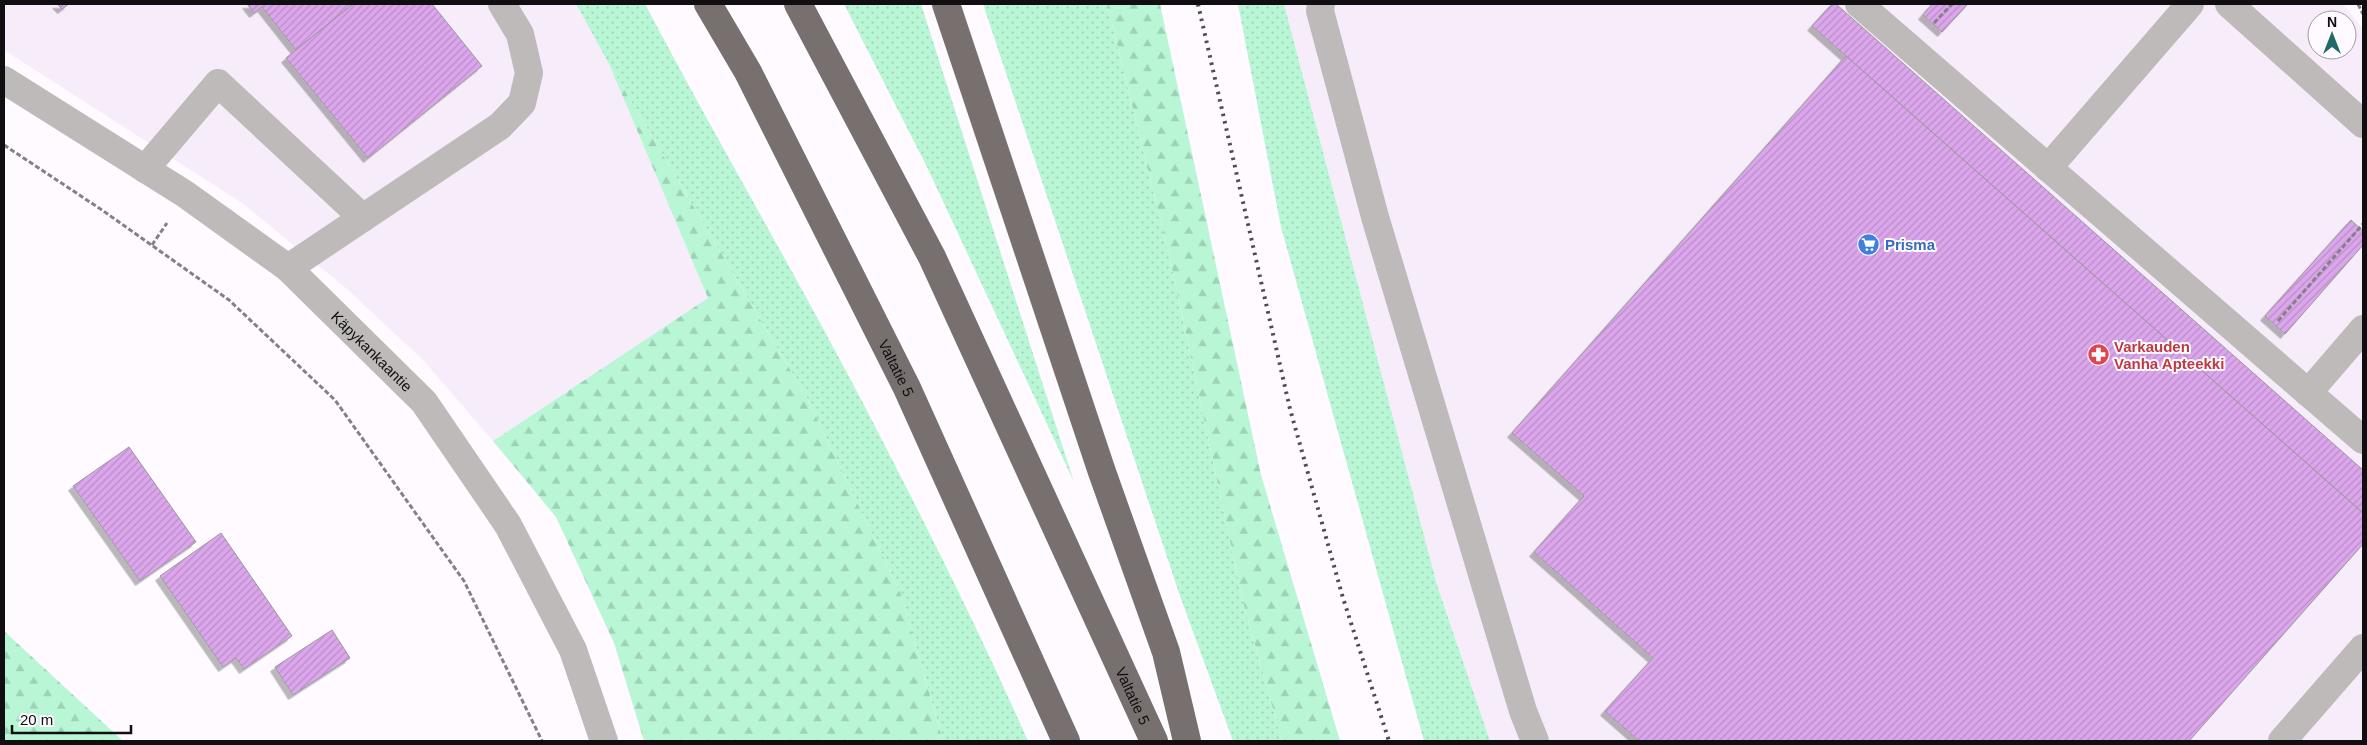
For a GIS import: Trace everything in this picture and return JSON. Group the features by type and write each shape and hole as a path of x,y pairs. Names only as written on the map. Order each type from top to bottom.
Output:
{"highway":[{"name":"Valtatie 5","path":"708,4 748,72 907,388 1066,741"},
{"name":"Valtatie 5","path":"798,4 932,257 1154,741"},
{"path":"946,4 1102,472 1166,652 1187,741"}],"street":[{"path":"288,268 500,126 522,103 529,73 520,34 502,4"},
{"path":"1321,4 1320,10 1374,217 1523,711 1535,741"},
{"path":"1859,4 2363,440"},
{"path":"2048,168 2190,4"},
{"path":"2229,4 2363,124"},
{"name":"Käpykankaantie","path":"4,80 186,194 288,268 424,402 508,525 573,650 604,741"},
{"path":"145,169 218,83 363,218"},
{"path":"2308,393 2363,329"},
{"path":"2282,741 2363,648"}],"path":[{"path":"2358,4 2363,14"},
{"path":"4,146 102,210 228,300 335,400 464,581 542,741"},
{"path":"2256,347 2363,224"}],"shaded area":[{"path":"4,4 576,4 609,64 708,298 493,441 423,360 347,289 242,203 4,50"},
{"path":"1284,4 2343,4 2348,10 2307,10 2307,60 2357,60 2357,22 2363,29 2363,741 1490,741 1437,585"}],"green space":[{"path":"576,4 645,4 865,407 949,573 1028,741 943,741 901,594 808,400 609,64"},
{"path":"844,4 921,4 1074,482 927,167"},
{"path":"983,4 1107,4 1169,254 1243,602 1282,741 1233,741 1180,596"},
{"path":"1107,4 1160,4 1261,475 1340,741 1282,741 1243,602 1169,254"},
{"path":"1238,4 1284,4 1437,585 1490,741 1424,741 1281,227"},
{"path":"609,64 808,400 901,594 943,741 644,741 614,643 556,517 493,441 708,298"},
{"path":"4,631 123,741 4,741"}],"building":[{"path":"57,4 69,4 62,9"},
{"path":"247,4 353,4 296,50 262,7 254,13"},
{"path":"353,4 432,4 482,66 368,158 286,58"},
{"path":"1832,4 1836,4 2363,470 2363,513 1812,26"},
{"path":"1932,4 1968,4 1942,32 1923,15"},
{"name":"Prisma","path":"1846,56 2363,513 2363,544 2189,741 1639,741 1605,711 1653,658 1534,552 1584,496 1512,433"},
{"path":"2351,220 2363,231 2363,245 2285,334 2265,316"},
{"path":"129,447 196,542 140,581 73,486"},
{"path":"221,533 292,636 244,669 236,658 223,667 160,576"},
{"path":"332,630 350,658 293,695 275,667"}],"railway":[{"path":"1198,4 1290,409 1343,598 1389,741"}],"place":[{"name":"Prisma","path":"1869,244"},
{"name":"Varkauden Vanha Apteekki","path":"2098,355"}]}
